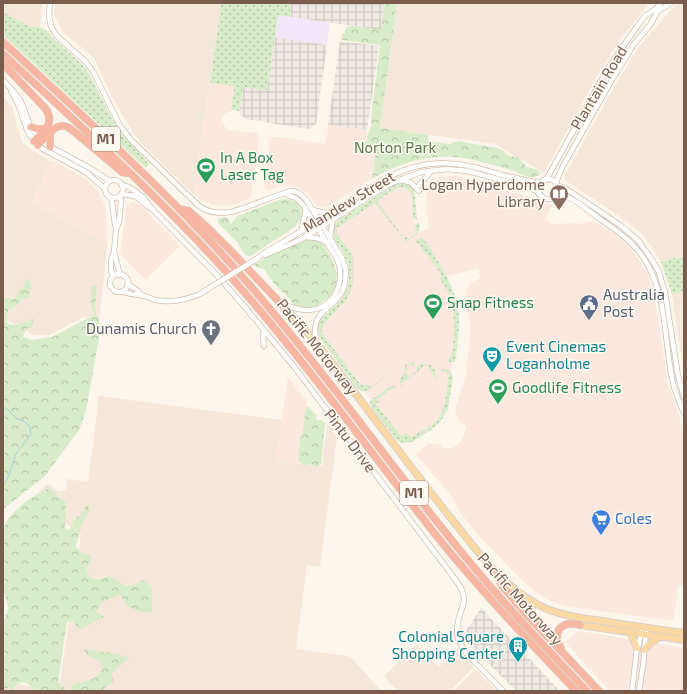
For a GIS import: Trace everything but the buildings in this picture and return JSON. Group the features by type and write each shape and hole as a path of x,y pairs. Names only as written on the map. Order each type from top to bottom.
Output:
{"highway":[{"name":"Pacific Motorway","path":"3,42 142,172 224,256 308,354 433,518 481,576 587,691"},
{"name":"Pacific Motorway","path":"3,54 132,175 195,238 254,304 298,357 452,555 515,627 576,691"},
{"path":"3,64 47,111 50,119 48,125 50,147"},
{"path":"38,141 48,130 63,125 68,126 122,172 132,175"},
{"path":"31,127 48,130"},
{"path":"179,209 189,211 210,230 229,248 281,304"},
{"path":"495,572 502,586 509,595 599,691"},
{"path":"579,670 561,648 557,640 557,635 560,628 564,625 572,623 580,625"}],"main road":[{"path":"281,304 335,366 414,471 495,572 506,583 521,595 548,609 563,614 684,640"},
{"path":"580,625 630,632 670,631 684,633"},
{"path":"630,632 637,648"},
{"path":"644,650 660,636"}],"street":[{"path":"50,3 48,13 49,21 54,32 87,63 94,73 119,124 131,140 199,206 212,212 227,213 293,191 305,198 313,210 316,221"},
{"path":"661,3 664,5 669,4"},
{"name":"Plantain Road","path":"546,180 608,68 646,15 656,9 661,3"},
{"name":"Plantain Road","path":"557,185 560,172 621,64 634,44 650,25 658,11 669,4"},
{"path":"3,80 21,102 38,141 86,166 110,181 118,181 122,185 124,189 121,195 119,222 116,229 111,266 111,271 114,276"},
{"path":"9,87 19,106 26,130 38,141 86,172 105,189 107,194 111,197 116,229"},
{"name":"Mandew Street","path":"258,258 262,254 391,176 427,164 446,163 465,165 541,183"},
{"name":"Mandew Street","path":"123,291 156,300 172,301 185,299 200,294 258,258 305,237 386,186 413,174 452,169 468,171 531,188 540,194"},
{"path":"419,185 432,171"},
{"path":"399,180 410,182 419,191"},
{"path":"684,397 677,370 665,292 660,276 652,260 638,240 620,225 551,180 546,180 541,183 539,189 540,194 544,198 553,198 555,196 569,197 626,238 644,258 651,270 659,293 667,336 673,384 684,413"},
{"path":"105,189 110,181"},
{"name":"Pintu Drive","path":"122,185 129,187 140,194 224,283 292,364 460,586 464,599 457,626 459,642 468,655 503,691"},
{"path":"555,196 558,191 557,185"},
{"path":"285,194 298,199 320,227 330,237 346,267 346,277 340,294 317,320 315,328 316,343"},
{"path":"111,197 116,198 121,195"},
{"name":"Pintu Drive","path":"121,195 135,196 147,206 152,208"},
{"path":"302,230 306,209"},
{"path":"313,210 329,213"},
{"path":"330,237 333,219"},
{"path":"281,304 299,309 312,310 324,305 336,294 340,282 341,269 338,261 326,242 320,227"},
{"path":"305,237 316,238 326,242"},
{"path":"114,252 120,275"},
{"path":"120,275 125,277 128,284 123,291 118,292 112,288 110,282 114,276 120,275"},
{"name":"Mandew Street","path":"128,284 141,295"},
{"path":"264,331 264,346"},
{"path":"632,691 637,648 644,631"},
{"path":"639,691 644,650 644,631"}],"shaded area":[{"path":"3,3 43,3 40,27 31,27 3,12"},
{"path":"55,3 221,3 194,195 140,142 111,95 94,58 62,31 54,12"},
{"path":"291,3 385,3 381,30 290,17"},
{"path":"397,3 650,3 619,41 599,73 544,173 495,144 380,128"},
{"path":"677,3 684,3 684,258 672,258 661,262 648,241 639,231 612,211 566,181 564,177 613,89 639,47"},
{"path":"278,15 330,23 327,45 275,37"},
{"path":"275,37 327,45 316,124 310,129 263,122 261,120 246,119 239,112 243,87 267,90"},
{"path":"340,41 379,46 367,130 328,125"},
{"path":"210,83 234,86 231,111 223,116 222,123 228,130 255,133 259,137 251,198 225,206 214,205 194,195"},
{"path":"3,97 12,107 22,143 51,162 32,203 107,243 99,321 84,317 49,335 33,335 3,318"},
{"path":"328,125 367,130 365,147 376,149 372,179 330,205 324,207 316,205 307,192 296,186 284,185 268,190 265,188 264,185 270,140 273,137 325,144"},
{"path":"52,160 84,178 99,193 106,208 107,243 32,203"},
{"path":"456,176 530,197 535,199 538,204 547,203 552,205 547,215 547,220 550,223 595,222 615,234 626,243 644,267 650,279 654,293 668,385 684,429 684,584 678,587 673,621 564,606 546,599 522,580 477,534 457,508 452,497 416,454 428,444 440,444 445,449 452,448 461,442 466,429 466,426 460,422 457,417 455,409 466,374 470,340 470,323 466,297 467,290 470,284 480,278 479,268 445,277 452,295 456,339 445,410 438,422 407,440 400,438 322,333 325,323 345,302 353,255 337,234 337,228 398,187 404,187 408,189 411,194 413,217 418,233 429,228 426,193 426,186 428,182 431,179 438,177"},
{"path":"132,202 140,205 180,246 146,280 120,254 126,210 127,206"},
{"path":"684,292 684,374 672,294"},
{"path":"288,377 307,401 298,463 276,460"},
{"path":"99,396 282,420 277,460 322,466 327,424 337,437 320,567 307,565 296,649 347,656 351,658 382,691 3,691 3,682 59,690 81,534 31,499 48,484 58,491 62,491 66,489 67,479 88,482"},
{"path":"481,608 560,691 516,691 462,637"},
{"path":"579,631 684,648 684,691 610,691 565,642"},
{"path":"417,644 439,667 457,649 474,667 450,691 398,691 384,676"},
{"path":"475,670 497,691 453,691"}],"green space":[{"path":"221,3 291,3 290,17 278,15 267,90 243,87 239,111 231,111 234,86 210,83"},
{"name":"Norton Park","path":"385,3 397,3 380,128 429,135 428,141 450,144 461,141 498,148 509,156 517,157 526,167 541,173 535,177 528,177 515,171 478,161 455,157 433,157 401,165 372,179 376,149 365,147 371,126 380,46 342,40 341,38 347,27 352,26 381,30"},
{"path":"3,12 31,27 40,27 47,31 83,65 91,77 118,130 150,164 146,168 3,35"},
{"path":"401,183 410,185 413,188 417,220 413,217 411,195 405,188 395,189 377,201 404,238 407,237 408,239 417,232 415,224 419,223 420,227 415,236 405,241 375,203 337,228 337,234 353,255 353,284 345,302 325,323 322,333 360,384 361,383 364,386 368,383 370,387 385,376 383,374 386,375 383,379 369,390 362,391 358,389 319,337 318,333 319,321 344,295 349,280 348,264 333,235 333,230 337,221 394,185"},
{"path":"282,199 294,201 301,207 302,215 300,221 296,226 251,256 248,256 243,252 237,242 218,222 218,219 224,217 228,218 231,224 237,216"},
{"path":"421,238 425,240 442,268 452,287 458,308 459,324 456,358 454,362 449,362 448,360 451,356 454,341 454,317 451,300 440,279 442,277 438,270 420,246 415,242 417,239"},
{"path":"306,240 318,241 323,244 333,261 337,273 336,285 330,297 317,306 301,307 294,305 275,285 264,269 254,265 271,254"},
{"path":"672,258 684,258 684,292 672,294 661,262"},
{"path":"28,279 31,282 31,287 28,299 22,298 19,304 8,310 7,323 13,325 32,319 33,320 32,327 26,329 23,337 31,340 52,337 94,315 91,298 92,287 94,285 97,287 95,309 101,327 86,411 79,430 45,476 3,511 3,297 13,299"},
{"path":"412,362 415,364 413,366 411,364 406,366 408,370 405,373 406,375 407,374 409,377 418,370 416,368 420,363 431,365 434,368 438,381 426,365 402,383 402,387 400,380 404,373 405,366"},
{"path":"443,369 449,370 453,376 448,409 440,422 432,429 412,442 399,442 371,407 371,400 392,385 394,386 394,390 392,388 377,400 379,402 376,404 401,436 406,433 411,437 433,423 442,412 449,373 442,371"},
{"path":"307,406 316,415 317,420 321,420 325,423 321,464 316,467 312,464 305,465 298,462 300,437 302,435"},
{"path":"48,488 66,503 65,528 68,530 73,525 73,521 81,514 87,504 90,509 81,525 76,547 83,554 91,554 90,562 86,570 91,578 98,580 109,576 126,586 135,585 142,580 152,587 152,612 140,612 126,605 121,595 101,603 96,612 105,617 79,629 73,621 67,622 58,682 67,691 34,691 28,684 22,682 16,685 12,691 9,691 9,688 3,689 3,625 8,608 3,588 3,529 8,519 18,508"},
{"path":"83,649 118,654 129,658 112,673 113,683 104,688 106,691 69,691 73,685 95,678 102,670 100,661 89,656"}],"waterway":[{"path":"3,407 16,418 24,421 30,427 31,434 16,454 3,487"}],"place":[{"name":"In A Box Laser Tag","path":"206,184"},
{"name":"Logan Hyperdome Library","path":"559,211"},
{"name":"Snap Fitness","path":"433,320"},
{"name":"Australia Post","path":"589,321"},
{"name":"Dunamis Church","path":"211,346"},
{"name":"Event Cinemas Loganholme","path":"492,373"},
{"name":"Goodlife Fitness","path":"498,405"},
{"name":"Coles","path":"601,536"},
{"name":"Colonial Square Shopping Center","path":"518,663"}]}
